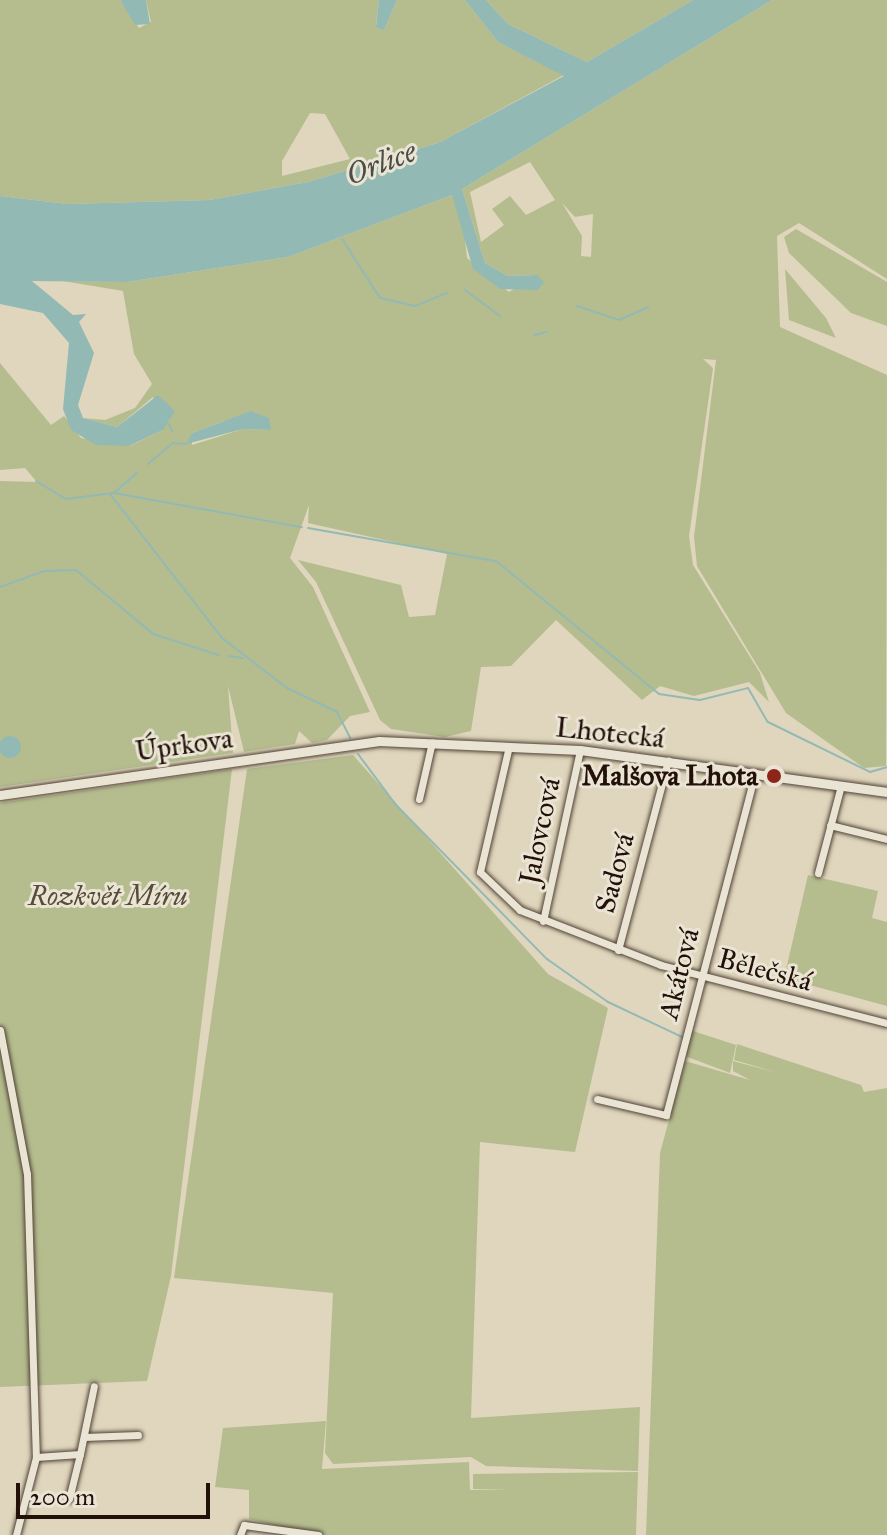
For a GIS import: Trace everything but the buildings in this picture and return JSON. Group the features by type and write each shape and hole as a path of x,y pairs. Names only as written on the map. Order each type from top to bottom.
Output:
{"street":[{"name":"Lhotecká","path":"375,741 580,750 840,789 887,792"},
{"name":"Úprkova","path":"0,795 375,741"},
{"path":"419,799 432,742"},
{"name":"Bělečská","path":"509,746 480,872 543,921 700,977 887,1023"},
{"name":"Jalovcová","path":"543,921 580,750"},
{"name":"Sadová","path":"618,950 668,761"},
{"name":"Akátová","path":"597,1099 666,1115 754,776"},
{"path":"818,873 840,789"},
{"path":"830,825 887,839"},
{"path":"0,1030 27,1174 36,1457 16,1535"},
{"path":"69,1499 94,1386"},
{"path":"84,1437 138,1435"},
{"path":"36,1457 80,1454"},
{"path":"240,1535 244,1525 318,1535"}],"green space":[{"path":"0,0 120,0 139,28 151,22 146,0 379,0 376,25 384,30 397,0 465,0 498,42 564,75 438,143 308,182 209,200 68,204 0,196","holes":["310,113 325,114 350,159 282,176 282,161"]},
{"path":"486,0 693,0 587,62 508,24"},
{"path":"772,0 887,0 887,279 799,223 777,236 780,327 887,375 886,766 864,768 786,713 697,566 694,537 716,360 703,359 713,368 689,536 693,565 760,673 769,702 749,682 694,696 660,686 642,700 556,620 511,666 481,667 471,731 445,737 391,729 380,720 316,582 298,560 401,585 409,617 435,615 447,554 308,523 309,505 290,558 313,587 370,712 350,716 327,740 312,743 299,731 295,744 244,752 228,686 233,753 0,787 0,481 37,482 25,468 0,470 0,363 51,425 64,416 81,438 130,446 163,430 153,397 117,427 83,418 105,420 135,408 152,384 134,354 123,291 63,281 127,282 288,257 452,195 462,211 467,258 509,292 537,275 508,276 485,263 462,189","holes":["530,162 555,200 526,215 510,196 492,209 504,225 481,242 470,192","562,203 575,217 593,214 591,257 581,256 582,236","224,421 271,430 243,429 192,445 192,433"]},
{"path":"796,229 887,282 887,326 851,313 789,253 784,237"},
{"path":"785,269 826,318 836,338 789,320"},
{"path":"353,755 548,974 608,1008 575,1152 480,1142 471,1418 640,1407 638,1471 486,1466 471,1457 333,1464 325,1453 333,1293 174,1278 247,769"},
{"name":"Rozkvět Míru","path":"232,769 171,1276 147,1381 0,1387 0,803"},
{"path":"808,875 878,891 872,918 887,922 887,1006 784,978"},
{"path":"690,1030 736,1045 730,1073 685,1056"},
{"path":"737,1044 861,1085 864,1092 887,1088 887,1535 646,1535 660,1153 685,1061 750,1080 733,1071 733,1061 778,1073 734,1060"},
{"path":"326,1421 322,1469 469,1462 470,1490 510,1490 473,1489 473,1474 638,1472 636,1535 316,1535 249,1519 249,1490 215,1487 223,1428"}],"water":[{"path":"120,0 146,0 150,24 135,25"},
{"path":"379,0 397,0 384,30 376,27"},
{"name":"Orlice","path":"465,0 486,0 508,24 587,62 693,0 772,0 462,189 485,263 508,276 537,275 544,282 538,290 500,289 473,269 452,195 288,257 127,282 32,281 73,315 86,314 79,322 94,353 78,405 83,418 117,427 158,395 175,411 163,430 129,446 96,445 71,430 63,409 69,343 43,313 0,304 0,196 68,204 209,200 308,182 438,143 564,76 498,42"},
{"path":"251,411 269,418 271,430 243,429 186,444 192,433"},
{"path":"6,736 14,736 21,747 14,758 6,758 -1,751 -1,743"}],"waterway":[{"path":"342,239 380,298 415,306 447,293"},
{"path":"465,290 500,316"},
{"path":"577,306 619,320 648,307"},
{"path":"534,335 547,332"},
{"path":"169,424 172,431"},
{"path":"148,464 173,443 186,444"},
{"path":"115,492 137,473"},
{"path":"36,481 66,499 114,493 302,527"},
{"path":"110,494 222,638 287,688 337,712 350,738"},
{"path":"308,528 496,561 659,694 700,700 748,688 768,722 870,772 887,767"},
{"path":"0,587 44,571 76,570 153,634 219,655"},
{"path":"228,656 243,658"},
{"path":"358,754 396,805 547,959 608,1002 684,1038"}],"place":[{"name":"Malšova Lhota","path":"774,776"}]}
